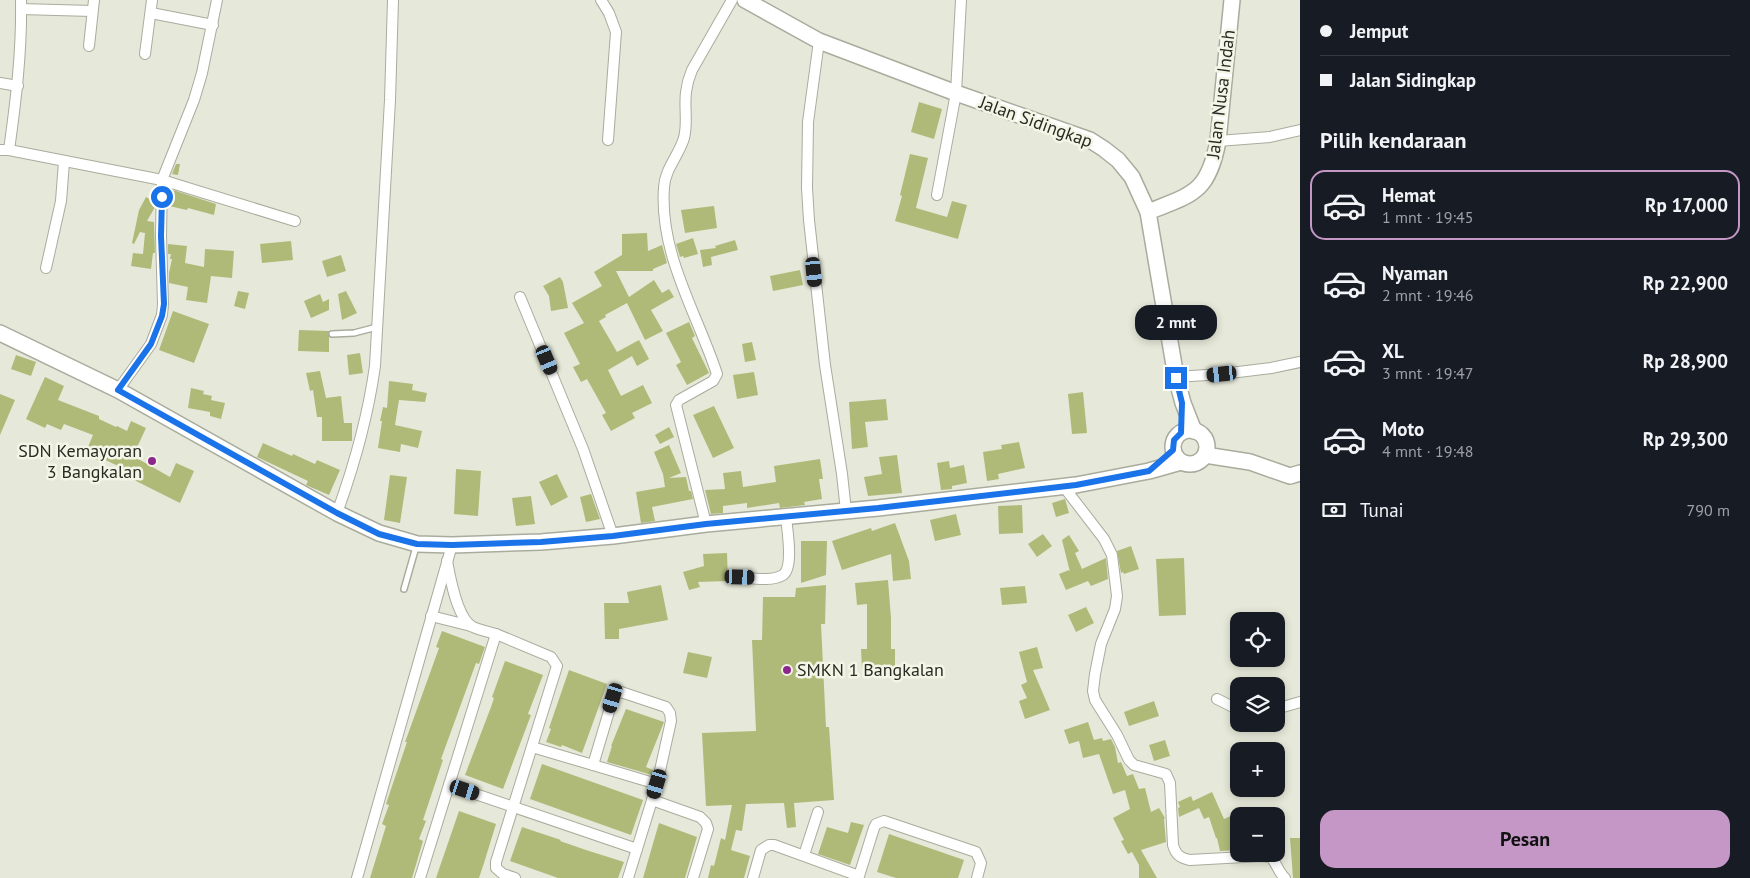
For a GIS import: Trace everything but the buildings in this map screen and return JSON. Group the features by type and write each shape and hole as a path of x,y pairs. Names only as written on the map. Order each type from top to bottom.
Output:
{"street":[{"path":"89,46 94,0"},
{"path":"146,54 152,0"},
{"path":"118,390 151,344 162,316 164,304 161,236 162,180 194,100 202,73 217,0"},
{"path":"337,513 347,486 369,400 375,366 390,100 393,0"},
{"path":"601,0 615,25 616,37 608,140"},
{"path":"706,524 676,405 679,400 716,378 717,374 684,292 675,264 664,210 664,186 668,170 684,137 688,79 732,0"},
{"name":"Jalan Sidingkap","path":"745,0 818,41 956,93 1090,140 1118,160 1132,177 1148,212 1176,378 1188,432"},
{"path":"937,195 956,93 961,0"},
{"name":"Jalan Nusa Indah","path":"1148,212 1184,198 1208,176 1214,163 1218,141 1232,0"},
{"path":"92,11 21,5 18,86 4,150 162,180 295,221"},
{"path":"151,13 213,25"},
{"path":"818,41 808,122 807,188 825,365 846,511"},
{"path":"0,83 18,86"},
{"path":"1218,141 1270,137 1300,130"},
{"path":"46,268 60,208 64,162"},
{"path":"520,297 583,449 613,536"},
{"path":"0,333 118,390 337,513 379,534 417,544 452,545 541,542 613,536 706,524 1064,487 1149,471 1177,456"},
{"path":"1176,378 1270,368 1300,362"},
{"path":"1188,432 1203,436 1206,450 1199,462 1195,464 1185,464 1177,456 1174,440 1188,432"},
{"path":"1206,450 1223,457 1250,462 1297,478"},
{"path":"1064,487 1095,526 1112,555 1117,596 1115,609 1101,644 1095,674 1094,695 1134,766 1166,774 1169,777 1174,850 1182,858 1190,860 1271,857 1275,861 1278,871 1285,878"},
{"path":"740,577 769,578 783,575 788,570 786,517"},
{"path":"357,878 452,545"},
{"path":"447,561 452,586 460,610 471,626"},
{"path":"431,616 496,634 551,657 556,663 556,669 496,864 496,868 502,876 515,878"},
{"path":"420,878 496,634"},
{"path":"593,765 613,698 616,694 621,692 666,707 672,720 657,784 628,878"},
{"path":"1218,699 1230,705"},
{"path":"1285,706 1300,702"},
{"path":"532,746 657,784"},
{"path":"449,785 637,848"},
{"path":"652,800 700,817 706,823 708,829 693,878"},
{"path":"804,855 818,812"},
{"path":"753,878 761,850 769,845 804,855 860,877 874,828 876,824 884,821 976,852 981,863 977,878"}],"lane":[{"path":"332,334 354,333 378,327"},
{"path":"404,589 417,544"}],"place":[{"name":"SDN Kemayoran 3 Bangkalan","path":"152,461"},
{"name":"SMKN 1 Bangkalan","path":"787,670"}],"route":[{"path":"162,197 161,236 164,304 162,316 158,331 151,344 118,390 337,513 379,534 405,542 452,545 523,543 613,536 706,524 878,508 1076,485 1149,471 1173,450 1174,440 1181,433 1182,403 1176,378"}]}
